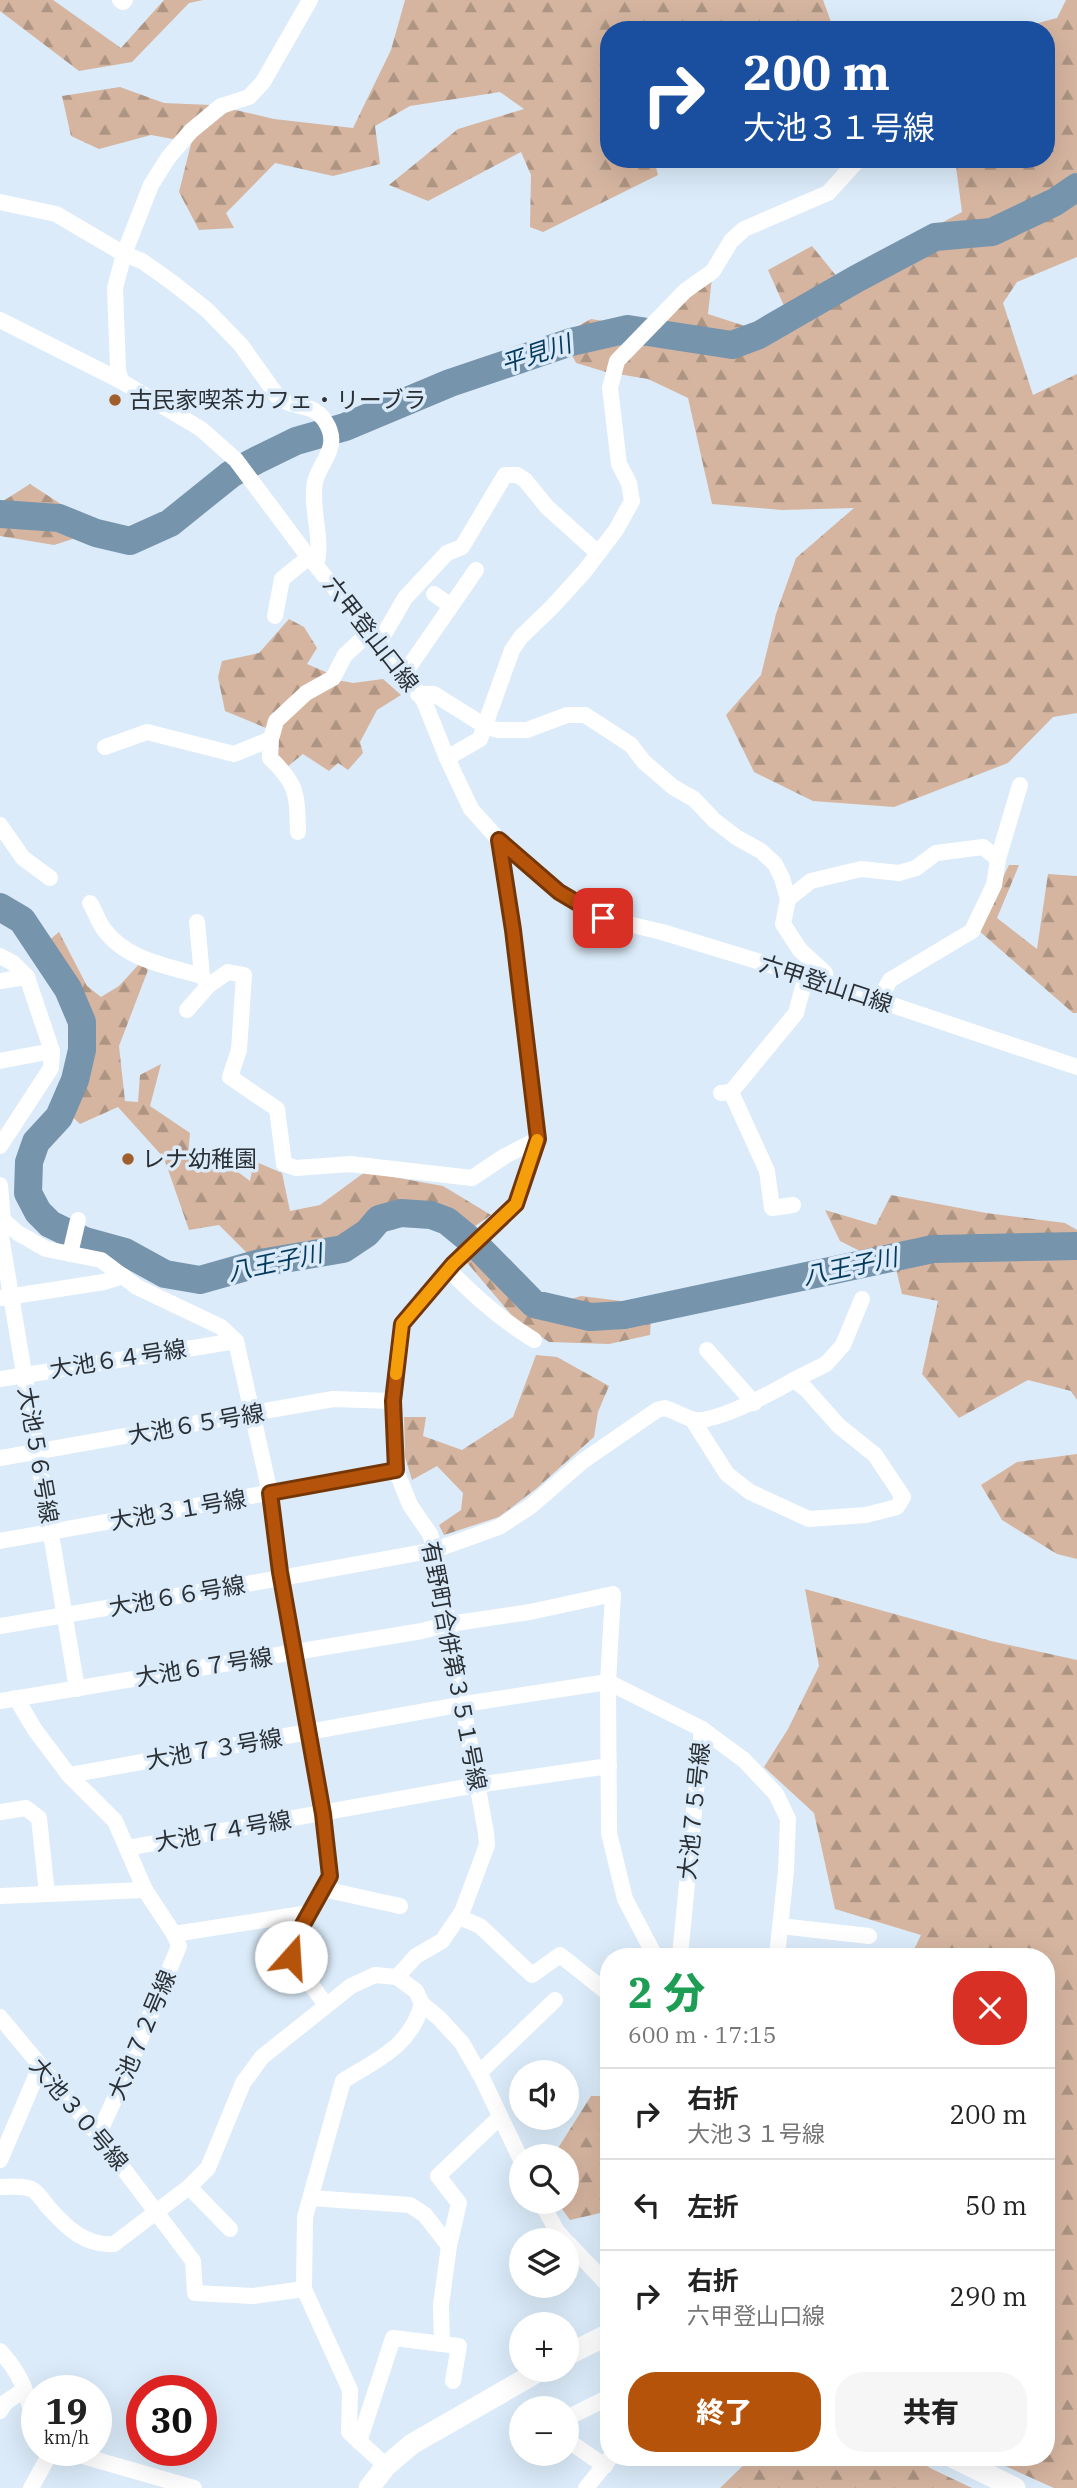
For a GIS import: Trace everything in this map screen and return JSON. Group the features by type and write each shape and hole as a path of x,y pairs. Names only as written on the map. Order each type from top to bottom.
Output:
{"street":[{"path":"121,381 118,370 115,288 124,254 151,185 168,158 191,131 220,106 249,97 263,82 310,0"},
{"path":"447,758 480,740 512,650 598,553 616,530 632,501 629,484 619,464 610,388 617,362 685,291 713,271 731,241 744,229 828,193 851,168"},
{"path":"0,202 56,214 152,268 207,310 242,345 278,397 285,403 304,405 318,412 329,429 328,457 315,480 313,511 320,554 282,579 275,616"},
{"name":"六甲登山口線","path":"0,320 121,381 201,429 236,460 424,701 471,809 499,840 559,892 603,918 662,932 806,976 1077,1067"},
{"path":"298,832 297,802 290,777 270,758 271,739 276,722 306,693 333,678 345,655 374,638 405,598 447,553 462,547 505,475 517,475 525,480 547,507 598,553"},
{"path":"404,674 475,570"},
{"path":"434,594 451,606"},
{"path":"418,694 434,694 485,726 497,730 527,730 567,715 585,715 634,748 644,762 673,787 694,799 714,820 761,851 775,864 788,899 783,924 800,950 825,973 826,983"},
{"path":"105,747 147,732 234,754 271,739"},
{"path":"879,1000 891,980 972,931 994,885 998,859 1020,785"},
{"path":"3,834 23,858 50,878"},
{"name":"有野町合併第３５１号線","path":"397,1977 416,1956 442,1941 459,1917 487,1845 435,1550 430,1534 410,1505 396,1470 393,1401 402,1324 448,1269 516,1204 538,1139 513,930 499,840"},
{"path":"788,899 811,881 860,869 899,873 916,868 936,853 983,847 998,859"},
{"path":"90,903 103,928 113,940 140,958 205,981"},
{"path":"197,922 205,981"},
{"path":"0,956 13,963 27,976 52,1051 51,1068 0,1146"},
{"path":"187,1010 205,981 228,972 244,975 239,1050 230,1077 277,1109 284,1164 296,1168 350,1164 472,1178 505,1156 538,1139"},
{"path":"0,981 27,976"},
{"path":"793,1205 772,1208 767,1171 726,1093 796,1013 806,976"},
{"path":"0,1061 52,1051"},
{"name":"大池５６号線","path":"0,1185 5,1298 24,1375 77,1689"},
{"path":"71,1251 78,1220"},
{"path":"1,1221 46,1249 71,1251 101,1260 138,1287 221,1326 236,1341 270,1493 281,1578 323,1814 330,1876 296,1937 291,1957 326,2004"},
{"path":"448,1269 484,1305 534,1340"},
{"path":"5,1298 104,1282 123,1276"},
{"path":"794,1380 806,1389 839,1426 875,1455 903,1497 897,1507 866,1515 809,1519 750,1492 727,1474 692,1419 716,1416 754,1403 794,1380 826,1364 843,1345 862,1299"},
{"name":"大池６４号線","path":"0,1379 236,1341"},
{"path":"707,1350 754,1403"},
{"name":"大池６５号線","path":"0,1458 333,1399 393,1401"},
{"name":"大池６６号線","path":"0,1626 435,1550 499,1527 531,1506 583,1461 657,1410 666,1408 692,1419"},
{"name":"大池３１号線","path":"0,1541 396,1470"},
{"name":"大池６７号線","path":"8,1700 422,1631 613,1594 608,1682"},
{"path":"608,1682 609,1833 625,1899 650,1948"},
{"name":"大池７３号線","path":"69,1775 464,1704 608,1682"},
{"name":"大池７５号線","path":"608,1682 702,1729 681,1948"},
{"path":"8,1700 69,1775 115,1821 145,1890 174,1934 309,1913"},
{"path":"702,1729 744,1760 776,1794 788,1819 786,1871 778,1948"},
{"name":"大池７４号線","path":"127,1848 477,1785 609,1766"},
{"path":"1,1812 26,1808 39,1818 47,1894"},
{"path":"323,1889 400,1906"},
{"path":"0,1896 145,1890"},
{"path":"459,1917 480,1926 532,1975 560,1955 600,1987"},
{"path":"780,1926 869,1936"},
{"name":"大池７２号線","path":"98,2135 179,1946 174,1934"},
{"path":"0,2187 18,2186 34,2190 63,2224 88,2242 114,2244 189,2187 208,2168 243,2083 262,2056 351,1986 375,1975 397,1977 416,1991 422,2004 462,2043 513,2144"},
{"path":"479,2074 555,2000"},
{"path":"386,2466 349,2432 350,2390 304,2289 305,2217 344,2081 400,2045 418,2019 422,2004"},
{"name":"大池３０号線","path":"0,2017 98,2135 193,2261 195,2293 253,2296 304,2289"},
{"path":"0,2160 40,2067"},
{"path":"442,2344 441,2305 449,2246 459,2203 438,2176 500,2117"},
{"path":"189,2187 230,2229"},
{"path":"310,2198 410,2205 425,2215 449,2246"},
{"path":"579,2255 600,2277"},
{"path":"359,2442 393,2338 458,2346 453,2381"},
{"path":"579,2349 600,2338"},
{"path":"0,2351 13,2365 21,2383"},
{"path":"369,2488 386,2466 412,2444 520,2382"},
{"path":"0,2411 6,2402 21,2392"},
{"path":"579,2412 600,2402"},
{"path":"579,2446 600,2457"},
{"path":"112,2464 194,2488"},
{"path":"31,2488 43,2466"},
{"path":"586,2488 604,2466"},
{"path":"970,2466 1015,2488"}],"green space":[{"path":"0,0 53,0 121,48 164,0 203,0 189,3 132,62 79,71 0,11"},
{"path":"405,0 823,0 831,21 600,21 600,168 656,168 658,175 543,232 530,227 531,175 521,152 428,201 389,185 458,129 524,109 500,92 410,106 375,126 380,164 333,176 275,163 226,213 234,228 199,230 179,192 192,140 231,109 274,119 353,128 391,50"},
{"path":"1066,0 1077,0 1077,257 1017,282 1003,303 1033,395 1077,374 1077,713 1053,717 1008,763 894,807 813,801 754,772 726,715 761,675 776,614 796,558 854,508 782,510 712,504 688,398 648,379 606,372 576,363 562,335 591,319 654,329 712,277 708,314 748,327 785,308 768,270 812,246 838,278 962,212 956,168 1055,168 1055,21 1046,21 1057,18"},
{"path":"120,87 164,103 211,105 173,139 151,135 99,149 71,136 62,96"},
{"path":"30,484 101,530 54,545 0,536 0,503"},
{"path":"289,619 304,627 317,648 307,664 328,673 266,728 225,711 218,677 222,661 259,653"},
{"path":"383,679 401,695 377,710 360,742 363,753 348,770 338,763 329,771 303,754 287,767 272,754 281,722 308,694 337,680 353,683"},
{"path":"1009,865 1019,865 997,918 1037,949 1048,874 1077,876 1077,1013 1073,1013 977,929"},
{"path":"59,932 87,986 101,997 119,986 141,962 148,970 119,1046 125,1101 138,1102 140,1075 161,1064 150,1106 190,1133 188,1155 238,1172 250,1181 254,1161 282,1173 290,1211 320,1205 365,1172 443,1186 491,1215 468,1231 427,1207 395,1229 341,1244 250,1256 219,1225 189,1230 164,1158 118,1107 80,1124 66,1111 80,1078 89,1025 47,942"},
{"path":"891,1195 986,1213 1065,1223 1077,1230 1077,1400 1071,1391 1028,1380 959,1418 922,1374 938,1301 902,1294 896,1269 840,1241 825,1210 876,1225"},
{"path":"485,1242 534,1298 556,1304 581,1296 645,1304 651,1317 650,1335 609,1344 549,1342 514,1318 464,1259"},
{"path":"536,1355 557,1357 609,1386 598,1412 594,1437 537,1488 499,1517 444,1535 439,1525 461,1510 463,1493 437,1466 412,1480 405,1457 404,1417 426,1417 423,1436 462,1450 513,1417"},
{"path":"1077,1454 1077,1559 1057,1554 1002,1520 981,1485 1017,1462"},
{"path":"805,1589 991,1641 1077,1660 1077,2488 1054,2488 1005,2466 1055,2466 1055,1948 915,1948 921,1935 835,1909 814,1813 764,1767 788,1729 819,1666"},
{"path":"591,2096 600,2096 600,2213 570,2220 566,2214 579,2214 579,2144 561,2144 569,2130 579,2130 579,2115"},
{"path":"743,2466 927,2466 972,2488 720,2488"}],"waterway":[{"name":"平見川","path":"0,514 59,518 96,533 130,541 170,523 231,474 257,460 296,441 345,427 450,383 571,342 628,329 732,345 759,335 935,237 992,232 1055,202 1077,187"},
{"name":"八王子川","path":"0,907 22,920 68,989 82,1022 82,1050 75,1080 59,1117 36,1142 29,1162 28,1193 38,1212 50,1224 85,1241 125,1252 165,1274 200,1280 260,1263 343,1249 367,1233 379,1219 401,1213 431,1215 447,1221 475,1244 534,1304 590,1317 624,1315 933,1249 1077,1246"}],"slow traffic":[{"path":"396,1374 402,1324 453,1264 516,1204 537,1140"}],"place":[{"name":"古民家喫茶カフェ・リーブラ","path":"115,400"},
{"name":"レナ幼稚園","path":"128,1159"}],"route":[{"path":"291,1957 296,1937 330,1876 323,1814 280,1572 270,1493 396,1470 393,1401 402,1324 453,1264 516,1204 538,1133 499,840 559,892 603,918"}]}
